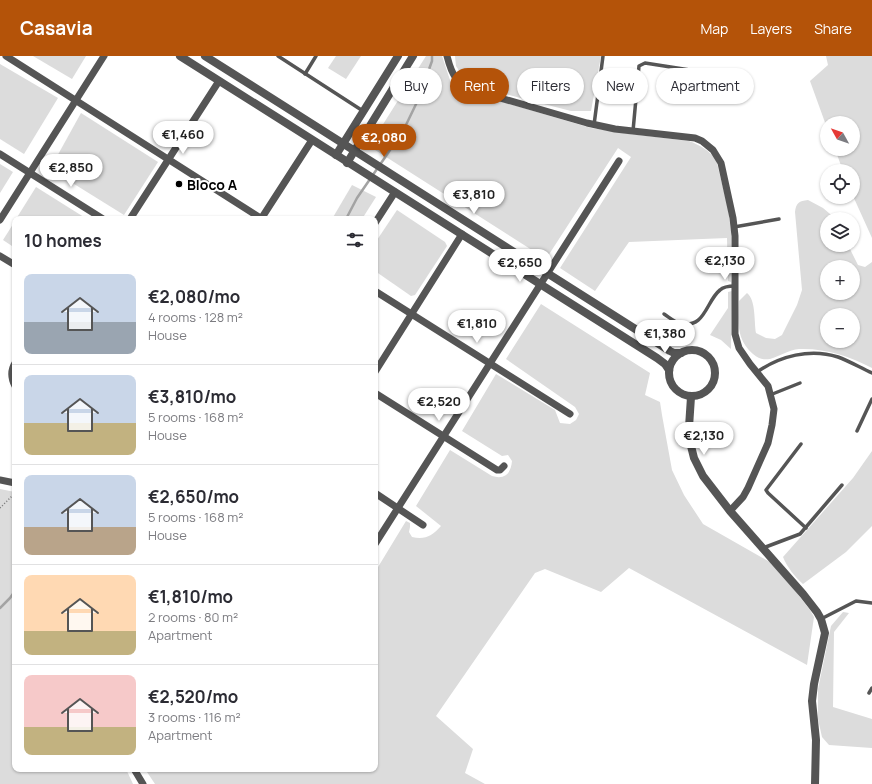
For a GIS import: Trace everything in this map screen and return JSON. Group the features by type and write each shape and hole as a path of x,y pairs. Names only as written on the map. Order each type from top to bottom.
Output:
{"street":[{"path":"6,56 256,216"},
{"path":"0,220 104,56"},
{"path":"180,56 657,358 665,364 669,370 670,380 676,390 680,393 690,397 701,395 709,389 715,380 715,370 712,360 705,354 695,350 681,353 674,353 670,351 602,309 548,272 390,174 205,56"},
{"path":"336,156 398,56"},
{"path":"347,162 412,56"},
{"path":"447,56 454,78 466,87 476,91 594,125 615,129 695,138 702,141 713,150 721,163 734,227 735,334 739,348 768,386 774,409 768,444 743,497 730,511"},
{"path":"132,216 219,81"},
{"path":"263,216 312,140"},
{"path":"0,154 97,216"},
{"path":"378,539 619,161"},
{"path":"378,218 395,192"},
{"path":"378,367 462,234"},
{"path":"0,256 12,263"},
{"path":"378,292 570,414"},
{"path":"669,370 674,360 681,353"},
{"path":"378,395 497,470 500,470 504,466"},
{"path":"690,397 690,442 694,458 703,476 730,511 817,612 821,619 825,633 814,684 812,701 816,740 815,784"},
{"path":"0,480 12,482"},
{"path":"378,496 423,525"},
{"path":"136,772 144,784"}],"lane":[{"path":"278,56 364,111"},
{"path":"305,74 316,56"},
{"path":"594,125 603,56"},
{"path":"633,131 639,66 645,63 677,68"},
{"path":"734,227 779,219"},
{"path":"664,314 681,324 695,322 701,317 719,290 728,286 735,286"},
{"path":"756,372 770,363 783,358 811,353 837,357 872,373"},
{"path":"770,395 800,383"},
{"path":"857,431 872,400"},
{"path":"801,444 766,490 806,528"},
{"path":"762,548 800,534 842,485"},
{"path":"821,619 856,601 872,603"},
{"path":"869,693 872,688"}],"path":[{"path":"0,508 12,496"}],"shaded area":[{"path":"33,56 86,56 72,79"},
{"path":"336,56 361,56 346,79 328,68"},
{"path":"426,56 442,56 450,80 450,104 509,104 591,128 689,141 701,146 716,159 728,208 731,231 731,282 728,281 727,238 629,242 595,291 560,268 631,157 618,148 546,259 372,148 370,145 396,104 442,104 442,68 418,68"},
{"path":"455,56 601,56 599,68 592,68 591,111 571,111 544,104 584,104 584,68 517,68 517,97 509,95 509,68 457,68"},
{"path":"826,56 872,56 872,238 857,204 860,204 860,164 840,164 838,156 860,156 860,116 823,116 810,81 828,65"},
{"path":"0,64 58,98 24,154 0,139"},
{"path":"81,113 158,162 124,215 50,169"},
{"path":"0,164 13,172 0,193"},
{"path":"352,185 376,197 364,216 334,216"},
{"path":"36,187 82,216 18,216"},
{"path":"808,200 828,212 820,212 820,252 852,252 856,260 820,260 820,300 860,300 860,266 865,267 872,262 872,368 837,354 809,349 799,349 770,359 761,359 755,356 747,348 741,336 739,330 739,301 747,293 752,301 756,333 766,338 775,339 782,335 797,305 802,290 795,212 796,206 800,202"},
{"path":"397,210 445,242 447,246 415,295 411,296 378,273 378,238"},
{"path":"12,226 12,246 3,240"},
{"path":"732,291 731,349 721,340 710,335 728,308 728,292"},
{"path":"541,304 650,373 645,395 660,402 672,470 684,495 703,524 775,565 814,617 807,665 629,568 601,592 545,569 535,573 436,716 473,749 465,773 485,784 155,784 147,772 378,772 378,567 406,521 410,523 409,532 412,537 417,538 428,536 441,526 416,506 450,450 492,476 500,477 509,472 512,461 508,455 502,456 462,431 496,374 555,410 560,423 570,424 576,420 579,414 575,407 506,359"},
{"path":"872,451 872,526 846,552 803,584 792,572 783,557 853,478"},
{"path":"0,489 12,491 12,772 127,772 133,784 0,784"},
{"path":"843,612 849,613 834,632 833,707 872,719 872,748 829,745 822,737 818,719 818,689 831,626"}],"waterway":[{"path":"348,216 357,198 405,127 418,100 432,61 432,56"},
{"path":"0,608 12,595"}],"place":[{"name":"Bloco A","path":"179,184"}]}
